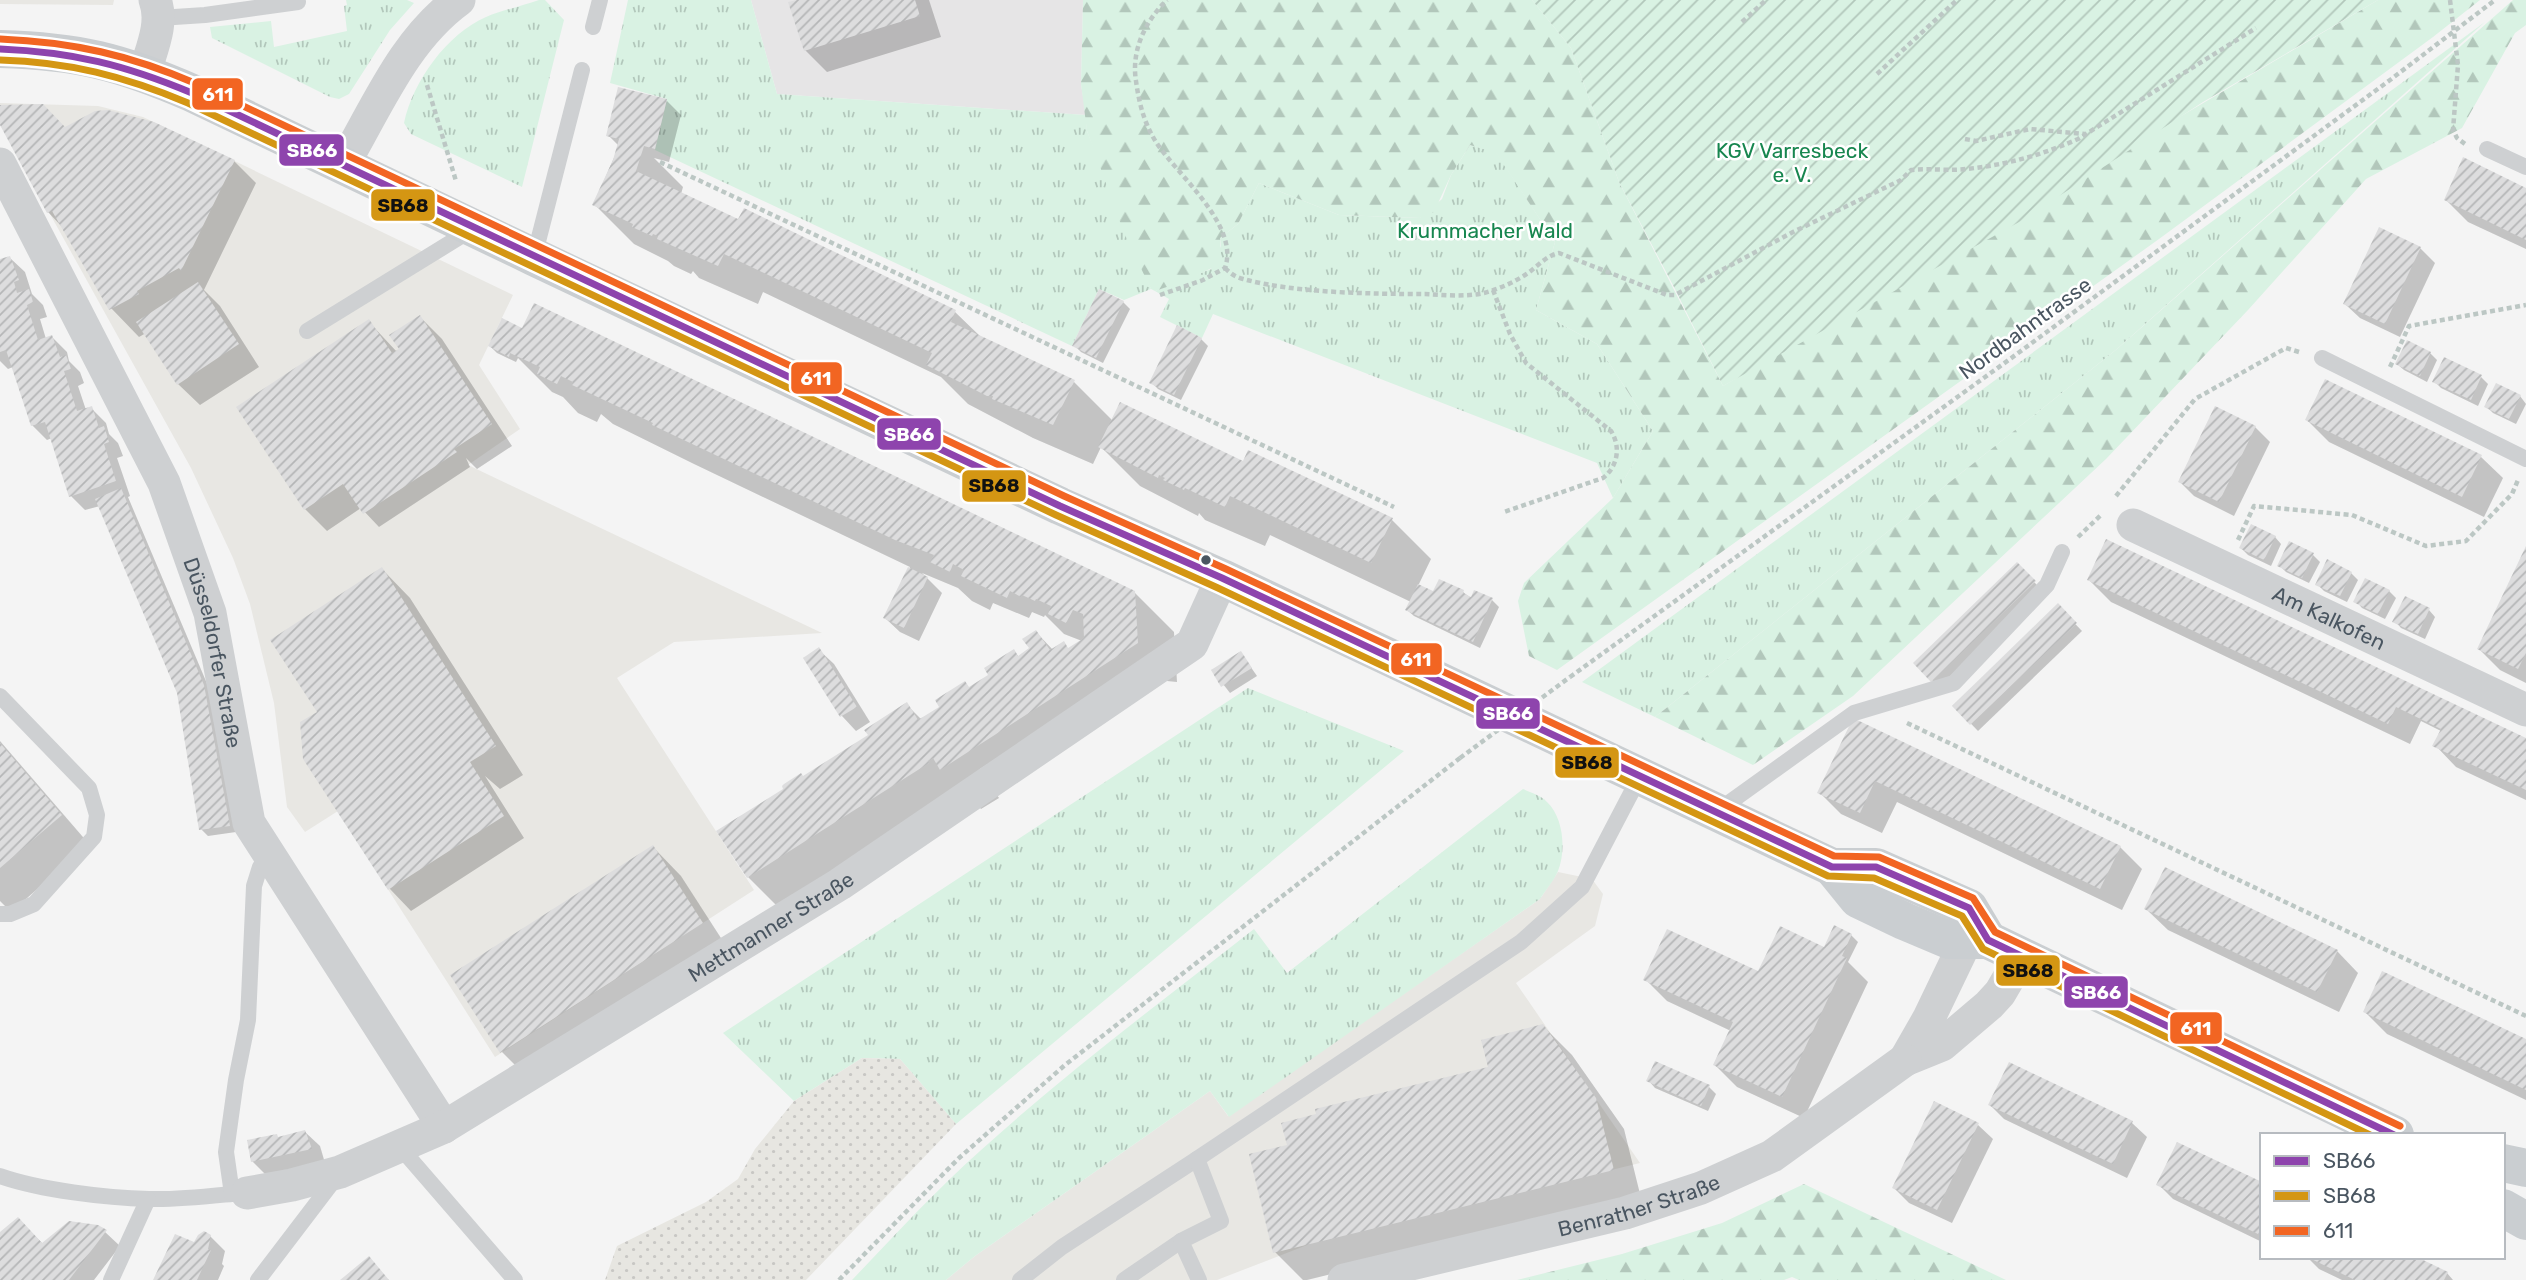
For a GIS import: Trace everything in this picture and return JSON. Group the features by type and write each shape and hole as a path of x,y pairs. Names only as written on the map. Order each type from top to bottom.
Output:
{"main road":[{"path":"0,49 75,54 145,72 1048,500 1222,578 1832,867 1876,867 1969,908 1977,940 2021,957 2391,1133"},
{"path":"2505,1163 2526,1168"},
{"path":"2505,1209 2526,1221"}],"street":[{"path":"343,165 414,42 457,1"},
{"path":"145,72 157,9"},
{"name":"Düsseldorfer Straße","path":"0,164 164,483 210,613 249,823 444,1127"},
{"name":"Am Kalkofen","path":"2116,513 2224,569 2526,710"},
{"name":"Mettmanner Straße","path":"240,1193 292,1185 340,1172 444,1127 841,884 1192,643 1222,578"},
{"name":"Benrather Straße","path":"1905,1060 1977,940"},
{"name":"Benrather Straße","path":"1344,1280 1625,1213 1701,1188 1772,1156 1905,1060 1942,1045 2000,993 2021,957"}],"lane":[{"path":"593,27 600,0"},
{"path":"157,9 298,2"},
{"path":"534,257 582,70"},
{"path":"2487,149 2526,167"},
{"path":"307,331 471,227"},
{"path":"2322,358 2380,386 2524,466"},
{"path":"1716,812 1854,713 1954,682 2047,585 2062,552"},
{"path":"0,696 89,788 97,816 94,837 34,904 10,914 0,914"},
{"path":"1020,1280 1062,1247 1521,942 1582,887 1640,776"},
{"path":"0,1176 81,1192 148,1199 240,1193 226,1152 248,1020 254,886 260,867 269,855"},
{"path":"399,1146 515,1280"},
{"path":"1124,1280 1181,1241 1221,1221 1197,1159"},
{"path":"258,1280 340,1172"},
{"path":"111,1280 148,1199"},
{"path":"1181,1241 1199,1280"}],"path":[{"path":"1167,0 1159,7 1142,34 1138,47 1135,76 1139,100 1146,123 1157,142 1223,232 1226,243 1224,268"},
{"path":"1742,22 1766,0"},
{"path":"1877,74 1957,0"},
{"path":"2450,0 2458,65 2453,130 2457,138 2464,143 2487,149"},
{"name":"Nordbahntrasse","path":"839,1280 959,1158 1065,1065 1460,758 2033,343 2496,0"},
{"path":"1224,268 1242,279 1336,291 1465,295 1493,290 1524,276 1549,257 1559,253 1667,295 1675,295 1793,232 1900,180 1911,170 1963,169 2023,160 2048,152 2086,134 2256,28"},
{"path":"414,42 471,227"},
{"path":"1965,139 1976,141 2030,129 2086,134"},
{"path":"660,162 1394,507"},
{"path":"1160,295 1203,280 1224,268"},
{"path":"1493,290 1510,334 1526,363 1611,432 1618,450 1610,473 1603,478 1504,512"},
{"path":"2380,386 2409,326 2526,305"},
{"path":"2062,552 2116,513 2194,398 2286,348 2322,358"},
{"path":"2224,569 2254,506 2352,515 2426,546 2466,541 2512,494 2524,466"},
{"path":"1870,706 2526,1016"}],"shaded area":[{"path":"0,0 114,0 113,5 0,4"},
{"path":"751,0 1083,0 1081,84 1086,115 777,94"},
{"path":"0,103 98,106 143,117 513,295 479,365 520,429 468,465 822,633 674,642 617,678 754,890 495,1057 338,811 305,832 287,807 274,703 250,604 233,558 191,468 0,124"},
{"path":"1558,872 1592,879 1603,894 1595,926 1516,983 1640,1163 1315,1242 1217,1280 946,1280 975,1256 1210,1091 1228,1116 1540,899"}],"green space":[{"path":"346,0 407,0 414,3 390,30 349,94 339,99 212,38 210,27 271,21 274,47 347,31 344,6 347,5"},
{"path":"545,0 564,20 522,187 411,134 404,123 415,91 424,75 445,47 458,35 486,17"},
{"path":"628,0 751,0 777,94 1086,115 1087,131 1151,289 1124,300 1099,289 1072,346 655,150 667,99 610,83"},
{"path":"1083,0 1532,0 1571,48 1619,182 1723,386 2378,0 2480,0 2159,239 1557,670 1529,656 1518,601 1524,583 1613,498 1653,431 1597,344 1536,310 1555,242 1496,153 1470,145 1451,175 1434,212 1420,218 1339,215 1259,183 1238,224 1220,238 1221,255 1218,265 1155,291 1151,289 1124,233 1087,131 1081,84"},
{"name":"KGV Varresbeck e. V.","path":"1532,0 2378,0 2203,102 2021,221 1723,386 1619,182 1571,48"},
{"path":"2513,0 2526,0 2526,25 2515,33 2462,128 2366,179 2248,310 2106,459 1853,696 1753,765 1655,717 2117,349"},
{"path":"2485,22 2117,349 1655,717 1582,682"},
{"name":"Krummacher Wald","path":"1470,145 1496,152 1555,242 1536,310 1597,344 1653,431 1613,498 1597,463 1213,314 1202,338 1160,317 1169,299 1155,291 1211,269 1221,246 1220,238 1238,224 1259,183 1339,215 1420,218 1442,199 1451,175"},
{"path":"1248,688 1404,751 956,1124 900,1059 862,1058 794,1101 723,1033"},
{"path":"1523,789 1539,796 1553,809 1562,835 1561,863 1540,899 1229,1117 1210,1091 975,1256 946,1280 852,1280 947,1182 1013,1122 1115,1037 1254,929 1287,973"},
{"path":"1804,1184 2006,1280 1799,1280 1792,1277 1784,1280 1517,1280 1622,1254 1722,1223"}],"sand":[{"path":"862,1058 900,1059 956,1124 806,1280 605,1280 617,1246 706,1202 738,1179 755,1149 794,1101"}],"building":[{"path":"915,0 920,16 804,51 788,2"},
{"path":"618,87 667,99 655,149 644,146 636,171 738,219 744,208 956,310 951,322 1075,380 1053,425 992,399 993,396 987,396 926,365 932,353 724,254 718,266 657,239 658,236 632,227 633,224 592,205 613,160 619,139 606,136"},
{"path":"43,104 65,127 95,111 108,110 154,122 235,160 181,271 179,268 109,310 52,211 47,213 0,125 0,105"},
{"path":"2463,157 2526,188 2526,240 2444,200"},
{"path":"2379,227 2421,247 2385,324 2343,304"},
{"path":"10,256 19,280 14,282 17,293 29,289 33,302 27,305 38,340 52,335 60,357 66,355 71,369 64,371 77,411 92,406 99,428 104,426 109,442 104,444 116,481 69,497 45,422 31,426 6,350 0,352 0,259"},
{"path":"198,282 239,344 177,385 136,322"},
{"path":"1099,289 1124,301 1096,358 1072,346"},
{"path":"534,303 1135,591 1138,643 940,770 933,758 928,761 929,763 747,878 716,831 783,789 784,784 801,773 803,776 868,735 864,730 907,702 918,720 939,707 935,700 965,681 969,687 988,675 984,668 1014,649 1018,656 1029,648 1022,639 1036,630 1050,650 1064,641 1068,648 1084,638 1083,614 1073,610 1066,623 1048,614 1051,606 1036,599 1035,601 1022,595 1021,597 1010,591 1007,598 961,576 964,570 953,564 950,572 930,562 934,555 895,540 652,425 653,423 572,385 573,382 561,376 557,384 537,374 540,367 510,353 509,357 488,346 502,318 522,328"},
{"path":"420,315 492,424 454,449 457,452 363,514 343,484 304,510 236,407 369,319 392,353 399,349 389,335"},
{"path":"1177,325 1202,338 1174,395 1149,383"},
{"path":"2407,340 2431,352 2420,376 2395,364"},
{"path":"2444,357 2482,375 2471,400 2432,382"},
{"path":"2325,379 2482,455 2462,497 2305,420"},
{"path":"2496,383 2521,395 2509,419 2484,407"},
{"path":"1120,402 1243,461 1248,450 1393,518 1371,563 1230,496 1225,507 1163,480 1165,478 1159,475 1158,478 1098,447"},
{"path":"2215,406 2256,426 2219,502 2178,482"},
{"path":"121,488 204,685 230,826 199,830 177,693 95,499"},
{"path":"2251,524 2276,536 2264,560 2239,548"},
{"path":"2106,539 2526,738 2526,790 2432,746 2441,729 2396,707 2388,724 2087,580"},
{"path":"2289,541 2314,553 2302,578 2277,566"},
{"path":"2526,546 2526,653 2518,669 2477,649"},
{"path":"2327,559 2352,572 2340,596 2315,585"},
{"path":"2017,562 2036,581 1931,682 1913,663"},
{"path":"382,567 496,746 470,762 504,816 388,890 303,759 300,722 317,712 270,640"},
{"path":"908,567 928,577 904,628 883,618"},
{"path":"2365,578 2390,590 2378,614 2353,602"},
{"path":"1439,579 1464,590 1463,593 1471,597 1474,590 1493,598 1473,642 1405,610 1418,584 1433,591"},
{"path":"2405,596 2430,608 2418,634 2392,622"},
{"path":"2058,603 2077,623 1970,725 1952,706"},
{"path":"819,647 857,707 840,717 803,658"},
{"path":"1241,651 1252,668 1221,687 1211,670"},
{"path":"1853,718 2121,846 2100,889 1875,781 1860,813 1817,793"},
{"path":"0,743 62,815 0,868"},
{"path":"653,845 703,923 500,1053 450,975"},
{"path":"2165,867 2338,950 2317,992 2144,909"},
{"path":"1834,925 1852,934 1842,956 1847,958 1782,1097 1713,1065 1733,1022 1643,980 1667,929 1758,971 1780,926 1824,947"},
{"path":"2382,971 2526,1039 2526,1090 2363,1012"},
{"path":"1543,1024 1596,1098 1614,1170 1273,1253 1249,1154 1287,1145 1281,1123 1316,1114 1315,1109 1488,1067 1481,1040"},
{"path":"1655,1061 1710,1085 1701,1106 1646,1081"},
{"path":"2009,1062 2133,1121 2113,1164 1988,1105"},
{"path":"1934,1101 1979,1123 1937,1210 1892,1188"},
{"path":"305,1130 312,1149 251,1162 247,1140 277,1134 278,1137"},
{"path":"2177,1142 2260,1181 2260,1230 2258,1234 2156,1185"},
{"path":"18,1217 42,1243 69,1221 98,1225 107,1230 69,1280 0,1280 0,1232"},
{"path":"204,1231 211,1235 208,1249 211,1250 197,1280 153,1280 175,1234 194,1242"},
{"path":"369,1256 389,1280 340,1280 345,1276"},
{"path":"2311,1259 2421,1259 2448,1272 2444,1280 2355,1280"}],"transit line":[{"name":"611","path":"0,39 52,43 101,52 148,65 197,84 1064,496 1226,569 1834,856 1879,857 1973,898 1995,932 2400,1126"},
{"name":"SB66","path":"0,49 51,53 98,62 192,93 1060,506 1222,578 1832,867 1876,867 1969,908 1988,940 2390,1133"},
{"name":"SB68","path":"0,60 25,61 96,72 188,103 1056,515 1218,588 1828,876 1874,878 1962,916 1983,949 2366,1133"}]}
